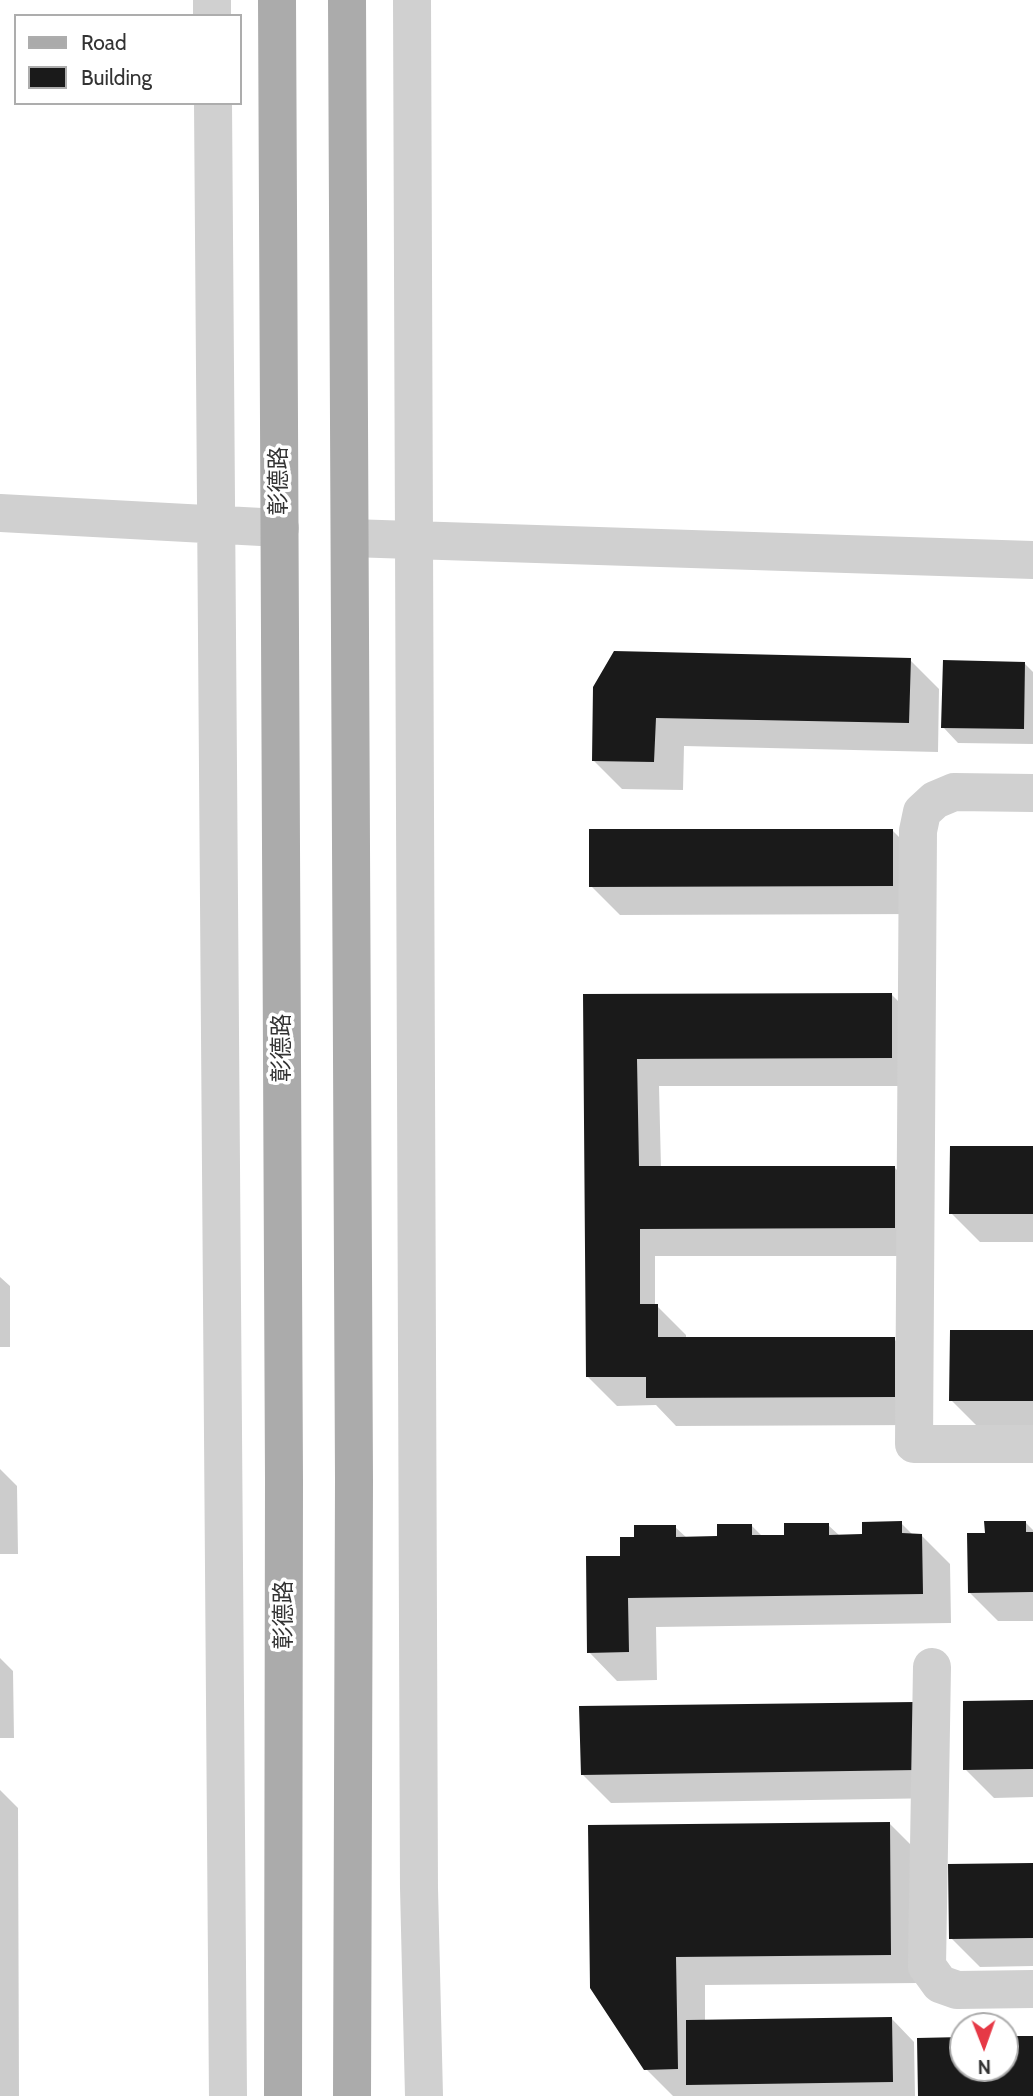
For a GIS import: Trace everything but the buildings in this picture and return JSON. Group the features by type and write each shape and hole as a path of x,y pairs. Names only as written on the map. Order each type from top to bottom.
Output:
{"main road":[{"name":"彰德路","path":"277,0 284,1479 283,2096"},
{"path":"347,0 354,1465 352,2096"}],"street":[{"path":"412,0 419,1888 424,2096"},
{"path":"213,105 228,2096"},
{"path":"0,513 280,528"},
{"path":"349,538 1033,560"},
{"path":"1033,793 954,792 935,800 922,812 918,831 914,1444 1033,1444"},
{"path":"932,1667 927,1966 940,1984 957,1990 1033,1989"}]}
